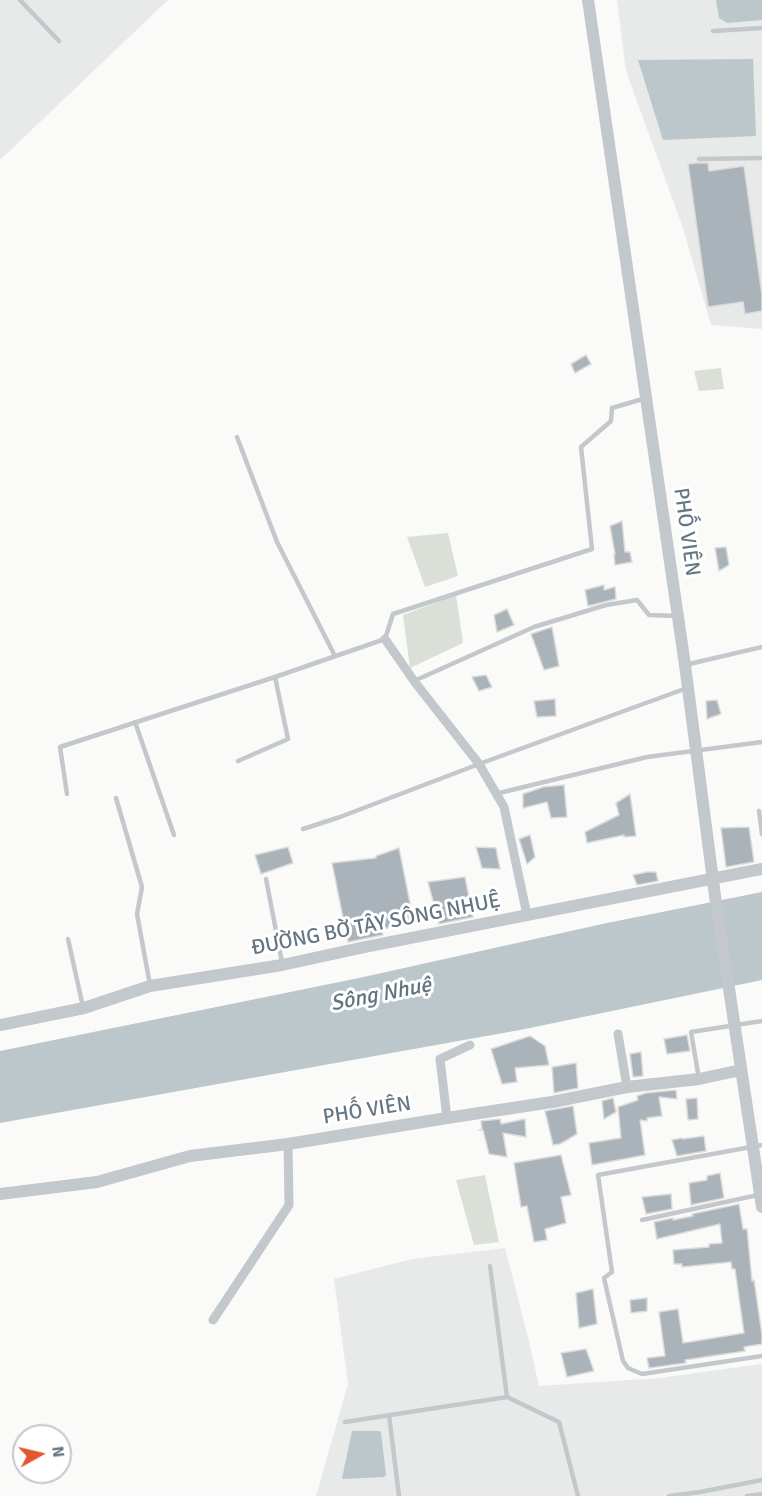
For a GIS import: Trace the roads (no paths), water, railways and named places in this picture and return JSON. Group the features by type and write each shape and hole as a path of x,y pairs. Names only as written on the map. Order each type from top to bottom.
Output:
{"street":[{"name":"PHỐ VIÊN","path":"588,0 686,665 730,1001 741,1070 757,1146 761,1201"},
{"path":"386,639 414,681 479,764 504,807 527,915"},
{"name":"ĐƯỜNG BỜ TÂY SÔNG NHUỆ","path":"0,1025 84,1008 150,986 282,965 762,869"},
{"path":"618,1035 627,1087"},
{"path":"447,1118 440,1059 470,1045"},
{"name":"PHỐ VIÊN","path":"0,1194 97,1182 190,1156 288,1144 741,1070"},
{"path":"213,1320 289,1205 288,1144"}],"lane":[{"path":"20,0 59,41"},
{"path":"713,31 762,28"},
{"path":"699,159 762,158"},
{"path":"67,794 60,747 386,639 393,614 592,549 581,447 611,420 612,408 646,398"},
{"path":"237,437 277,542 335,656"},
{"path":"414,681 534,627 606,605 637,600 649,615 678,616"},
{"path":"686,665 762,647"},
{"path":"238,761 288,739 275,677"},
{"path":"303,829 688,688"},
{"path":"135,722 174,835"},
{"path":"495,794 647,757 762,742"},
{"path":"116,798 142,887 137,915 150,986"},
{"path":"759,811 762,834"},
{"path":"267,879 282,965"},
{"path":"69,939 84,1008"},
{"path":"699,1078 691,1032 762,1021"},
{"path":"757,1146 598,1174 612,1272 604,1278 623,1360 628,1368 642,1374 762,1356"},
{"path":"642,1220 761,1201"},
{"path":"490,1266 507,1397"},
{"path":"345,1422 507,1397 559,1422 578,1496"},
{"path":"389,1415 399,1496"},
{"path":"669,1496 762,1480"},
{"path":"751,1482 753,1496"},
{"path":"747,1496 762,1494"}],"water":[{"path":"716,0 762,0 762,20 727,23 719,18"},
{"path":"753,59 756,136 663,140 638,60"},
{"name":"Sông Nhuệ","path":"762,892 762,980 520,1030 0,1123 0,1051 359,978 607,923"},
{"path":"352,1431 381,1432 386,1475 384,1477 342,1478"}]}
